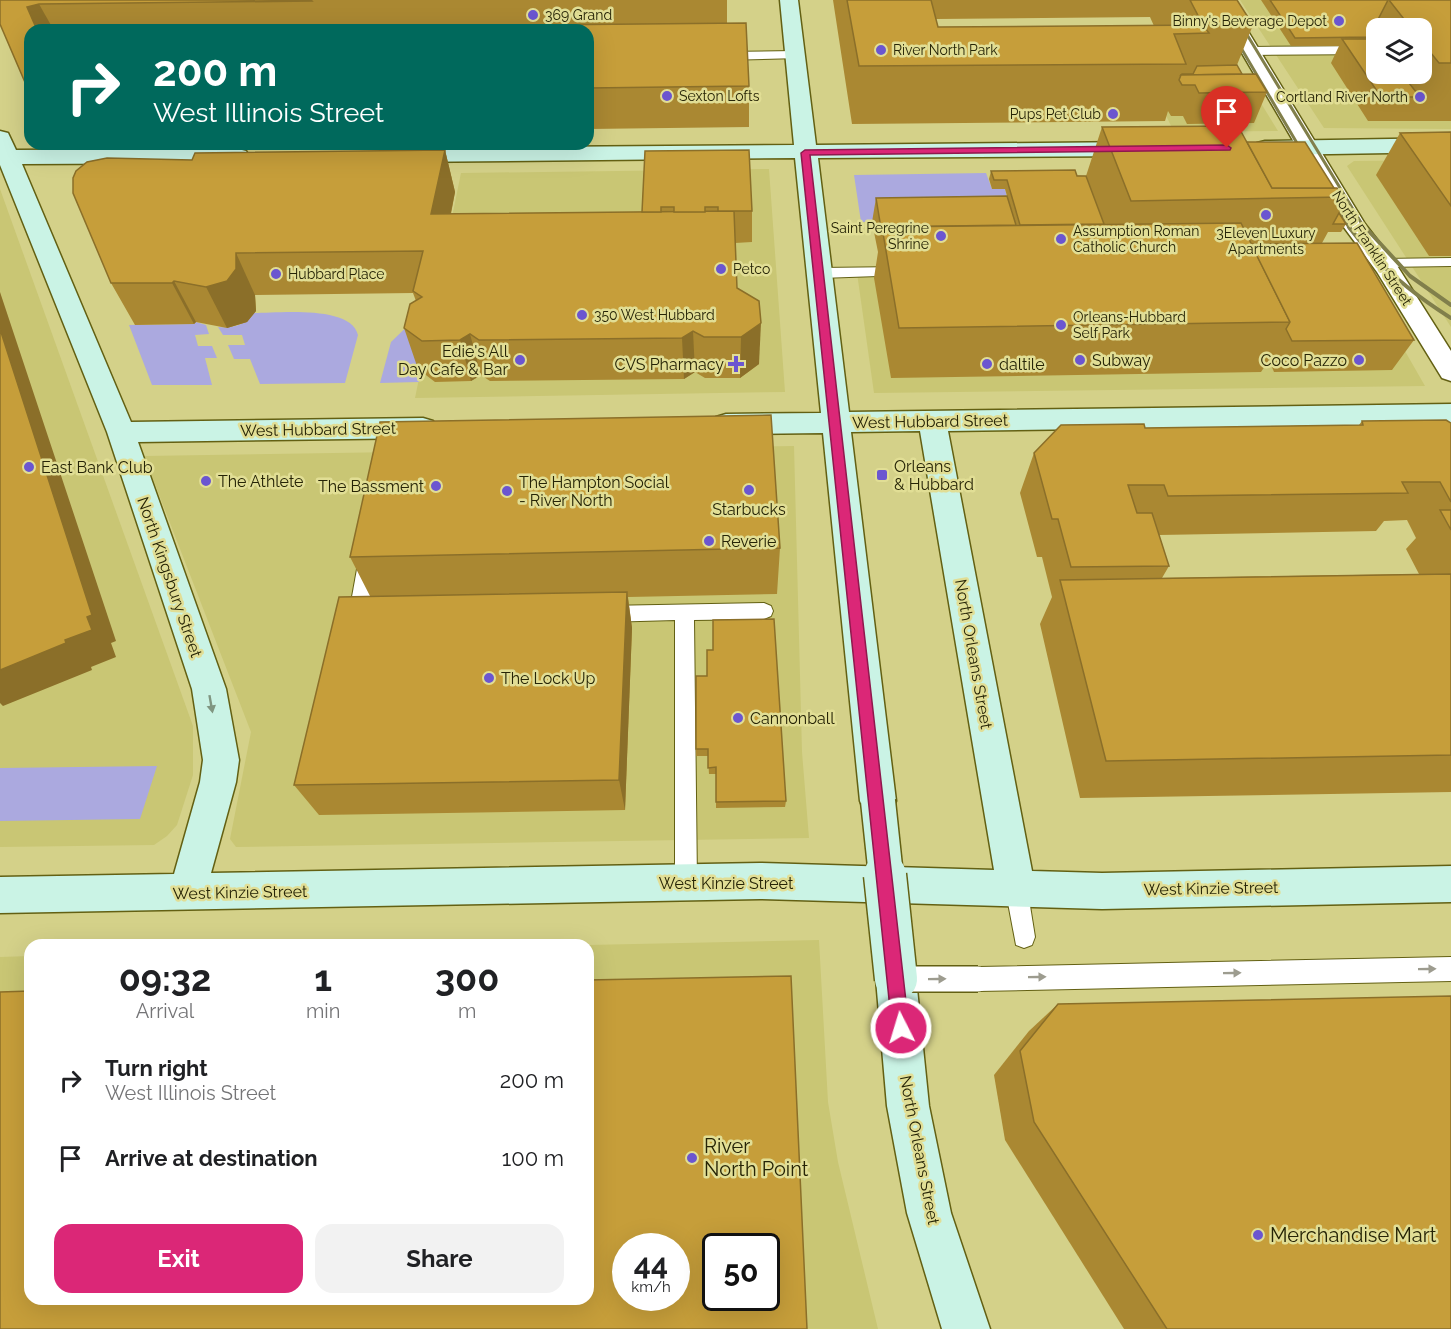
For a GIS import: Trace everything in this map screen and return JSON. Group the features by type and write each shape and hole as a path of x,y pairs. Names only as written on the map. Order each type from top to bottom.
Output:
{"main road":[{"name":"North Orleans Street","path":"789,0 820,273 834,422 878,801 908,1106 929,1213 966,1329"},
{"path":"1238,148 1451,146"},
{"path":"5,147 24,148"},
{"name":"North Kingsbury Street","path":"5,147 121,432 208,689 220,760 218,782 187,893"},
{"path":"374,155 1156,149"},
{"path":"106,150 254,156"},
{"name":"West Hubbard Street","path":"702,424 1451,414"},
{"name":"North Orleans Street","path":"932,421 1016,887"},
{"name":"West Hubbard Street","path":"121,432 394,440 455,428"},
{"name":"West Kinzie Street","path":"0,895 760,881 1102,891 1451,884"}],"street":[{"name":"North Franklin Street","path":"1221,0 1379,267 1451,372"}],"lane":[{"path":"1251,51 1366,50"},
{"path":"712,56 795,55"},
{"path":"1379,267 1451,262"},
{"path":"820,273 914,272"},
{"path":"372,540 355,619 378,618"},
{"path":"590,615 764,611"},
{"path":"684,613 686,883"},
{"path":"1016,887 1024,937"},
{"path":"896,979 1451,969"}],"shaded area":[{"path":"1240,0 1451,0 1451,129 1324,128"},
{"path":"1248,82 1278,131 1174,132 1158,99"},
{"path":"1451,160 1451,327 1347,166 1354,161"},
{"path":"769,169 785,392 415,398 461,173"},
{"path":"986,173 992,189 1005,189 1013,219 861,222 854,175"},
{"path":"0,189 193,726 193,775 177,825 154,845 0,847"},
{"path":"1358,269 1425,386 874,393 857,273"},
{"path":"254,313 313,313 329,315 353,325 358,335 345,383 260,384 250,359 234,359 228,345 245,345 242,335 223,335 218,327 238,325 247,321"},
{"path":"420,314 419,382 380,383 391,342"},
{"path":"196,322 206,325 209,334 195,335 198,346 212,346 217,358 205,358 212,385 152,385 129,325 194,324"},
{"path":"794,446 802,752 809,838 236,847 230,839 251,732 144,456"},
{"path":"157,766 140,819 0,821 0,768"},
{"name":"River North Point","path":"819,940 828,1102 838,1162 878,1329 0,1329 0,957 24,956 24,1305 594,1305 594,945"}],"building":[{"path":"0,0 312,1 39,4 27,7 34,24 24,24 24,80 0,24"},
{"path":"847,0 931,0 938,27 1203,25 1209,33 1174,34 1186,64 859,66"},
{"path":"1190,0 1237,0 1253,25 1203,25"},
{"name":"Binny's Beverage Depot","path":"1270,0 1388,0 1379,18 1366,18 1366,37 1295,38"},
{"path":"1389,0 1451,0 1451,63 1439,63 1432,54 1432,18 1403,18"},
{"path":"746,23 749,86 594,88 594,24"},
{"path":"1342,39 1366,39 1366,75"},
{"path":"1237,65 1242,74 1181,75 1193,74 1197,66"},
{"path":"1256,74 1267,92 1199,93 1195,85 1182,85 1179,80 1181,75"},
{"path":"1372,84 1410,84 1420,97 1381,97"},
{"path":"1238,126 1272,188 1337,188 1342,197 1131,201 1102,127"},
{"path":"1451,132 1451,206 1400,133"},
{"path":"1247,142 1305,142 1334,188 1272,188"},
{"path":"445,150 431,214 734,211 737,288 759,301 761,323 741,337 704,337 693,331 682,338 479,340 470,334 460,340 422,341 404,328 410,304 422,297 413,291 423,251 236,253 236,269 227,281 206,287 174,281 172,283 111,283 73,193 73,178 76,171 87,162 107,158 192,160 195,153"},
{"path":"749,150 752,211 718,211 718,207 705,207 705,212 674,212 674,207 661,207 661,212 642,212 645,151"},
{"path":"1075,170 1077,176 1086,176 1104,224 1020,225 1007,180 994,180 991,171"},
{"path":"1007,196 1016,225 881,228 876,198"},
{"path":"1339,213 1346,224 1333,224"},
{"path":"1241,223 1290,322 899,328 882,227"},
{"path":"1357,243 1414,340 1292,341 1286,329 1290,322 1251,244"},
{"name":"East Bank Club","path":"0,329 92,615 87,617 92,630 0,670"},
{"path":"771,415 780,548 350,557 380,422"},
{"path":"1446,420 1451,423 1451,502 1440,482 1402,482 1408,493 1168,496 1164,485 1128,485 1137,513 1152,513 1169,566 1071,567 1058,519 1052,519 1034,453 1061,425 1144,424 1145,428 1363,425 1362,421"},
{"path":"1440,510 1451,510 1451,530"},
{"path":"1451,574 1451,755 1106,761 1060,580"},
{"name":"The Lock Up","path":"627,592 619,780 294,785 339,597"},
{"name":"Cannonball","path":"774,619 786,801 716,802 716,767 708,768 708,749 696,749 696,676 707,676 707,650 713,650 713,620"},
{"name":"River North Point","path":"791,976 807,1329 0,1329 0,992 24,991 24,1305 594,1305 594,980"},
{"name":"Merchandise Mart","path":"1451,996 1451,1329 1167,1329 1034,1122 1020,1051 1058,1004"}],"railway":[{"path":"1226,0 1365,229"},
{"path":"1234,36 1304,155"},
{"path":"1337,209 1350,229"},
{"path":"1349,227 1371,254 1396,277 1422,299 1451,318"},
{"path":"1365,227 1410,276 1451,305"}],"place":[{"name":"369 Grand","path":"533,15"},
{"name":"Binny's Beverage Depot","path":"1339,21"},
{"name":"River North Park","path":"881,50"},
{"name":"Sexton Lofts","path":"667,96"},
{"name":"Cortland River North","path":"1420,97"},
{"name":"Pups Pet Club","path":"1113,114"},
{"name":"3Eleven Luxury Apartments","path":"1266,215"},
{"name":"Saint Peregrine Shrine","path":"941,236"},
{"name":"Assumption Roman Catholic Church","path":"1061,239"},
{"name":"Petco","path":"721,269"},
{"name":"Hubbard Place","path":"276,274"},
{"name":"350 West Hubbard","path":"582,315"},
{"name":"Orleans-Hubbard Self Park","path":"1061,325"},
{"name":"Edie's All Day Cafe & Bar","path":"520,360"},
{"name":"Subway","path":"1080,360"},
{"name":"Coco Pazzo","path":"1359,360"},
{"name":"CVS Pharmacy","path":"736,364"},
{"name":"daltile","path":"987,364"},
{"name":"East Bank Club","path":"29,467"},
{"name":"Orleans & Hubbard","path":"882,475"},
{"name":"The Athlete","path":"206,481"},
{"name":"The Bassment","path":"436,486"},
{"name":"Starbucks","path":"749,490"},
{"name":"The Hampton Social - River North","path":"507,491"},
{"name":"Reverie","path":"709,541"},
{"name":"The Lock Up","path":"489,678"},
{"name":"Cannonball","path":"738,718"},
{"name":"River North Point","path":"692,1158"},
{"name":"Merchandise Mart","path":"1258,1235"}],"route":[{"path":"901,1028 805,153 1227,148"}]}
